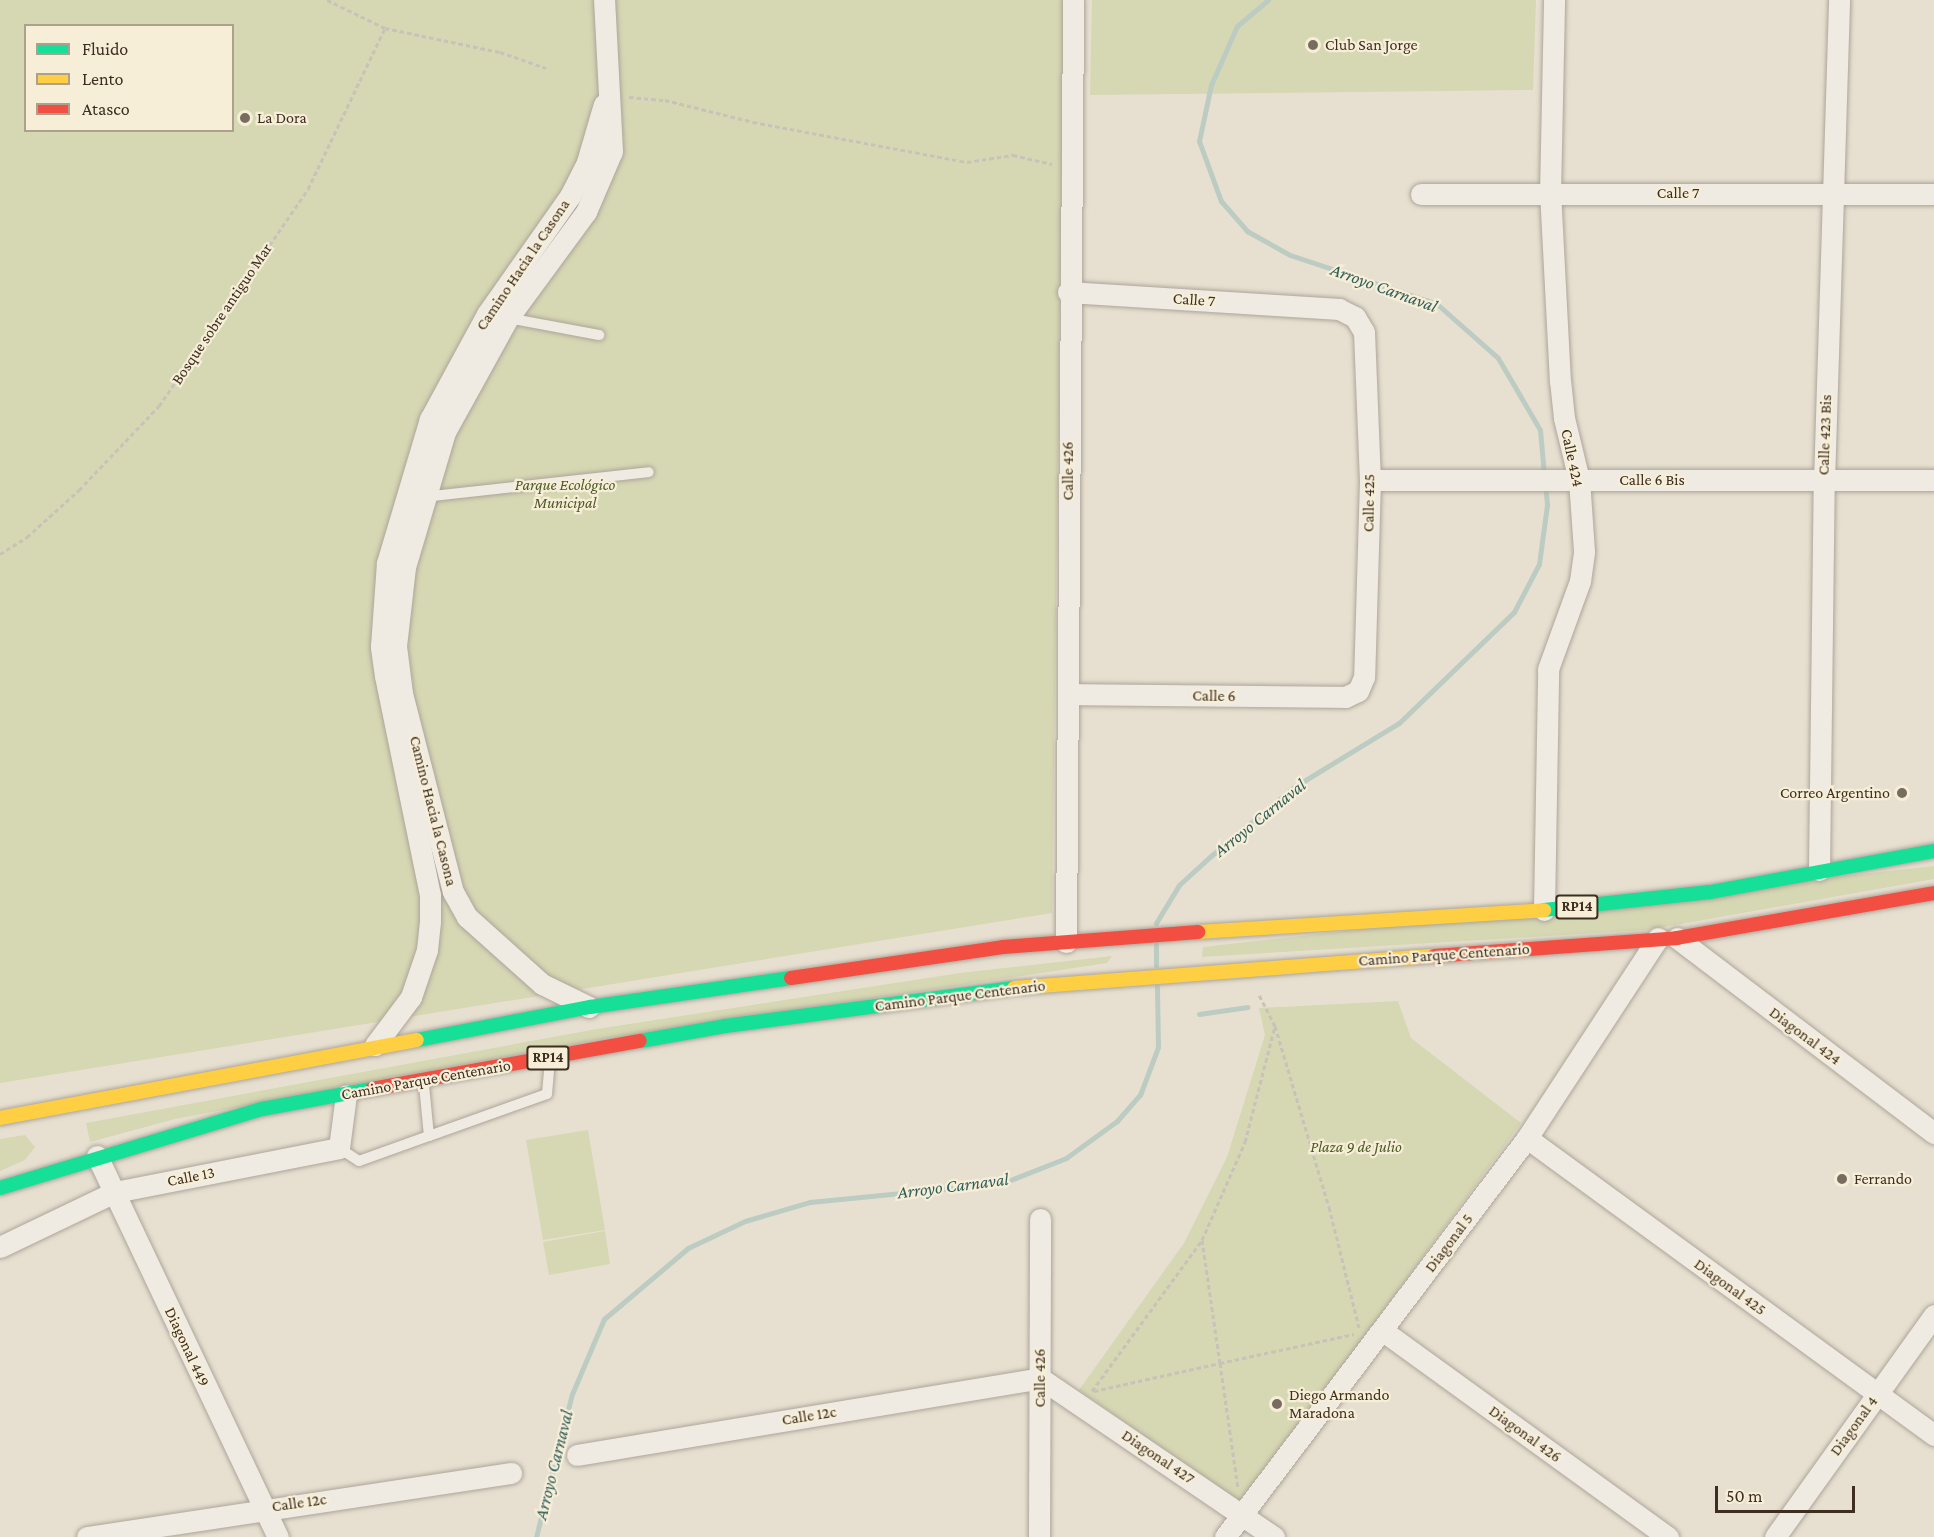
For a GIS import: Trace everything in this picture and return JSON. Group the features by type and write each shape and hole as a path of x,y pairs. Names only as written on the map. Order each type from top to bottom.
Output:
{"main road":[{"name":"RP14","path":"0,1118 375,1045 590,1007 1003,947 1216,930 1544,910 1710,892 1819,870 1934,851"},
{"name":"Camino Parque Centenario","path":"0,1188 97,1156 262,1109 725,1026 1000,989 1667,938 1887,903 1934,893"},
{"path":"1887,903 1934,899"}],"street":[{"name":"Camino Hacia la Casona","path":"375,1045 411,997 426,950 430,921 430,895 394,684 405,567 420,490 497,324 586,212 612,151 606,94 604,0"},
{"name":"Calle 426","path":"1066,942 1068,292 1073,0"},
{"name":"Calle 424","path":"1544,910 1548,669 1580,581 1584,551 1564,418 1550,194 1554,0"},
{"name":"Calle 423 Bis","path":"1819,870 1824,481 1839,0"},
{"name":"Calle 7","path":"1421,194 1934,194"},
{"name":"Calle 7","path":"1068,292 1339,309 1355,317"},
{"name":"Calle 425","path":"1355,317 1364,332 1370,480 1364,677 1359,691"},
{"name":"Calle 6 Bis","path":"1370,480 1934,480"},
{"name":"Camino Hacia la Casona","path":"394,684 453,892 467,917 542,984 590,1007"},
{"name":"Calle 6","path":"1068,694 1345,697 1359,691"},
{"name":"Diagonal 424","path":"1667,938 1934,1133"},
{"name":"Diagonal 5","path":"1225,1537 1240,1505 1383,1331 1527,1137 1667,938"},
{"path":"339,1148 346,1095"},
{"name":"Diagonal 425","path":"1527,1137 1934,1435"},
{"name":"Calle 13","path":"0,1247 115,1192 339,1148"},
{"name":"Diagonal 449","path":"97,1156 278,1537"},
{"name":"Calle 426","path":"1039,1537 1040,1219"},
{"name":"Diagonal 4","path":"1775,1537 1934,1315"},
{"name":"Diagonal 426","path":"1383,1331 1668,1537"},
{"name":"Calle 12c","path":"577,1455 1040,1378"},
{"name":"Diagonal 427","path":"1040,1378 1092,1399 1240,1505 1274,1537"},
{"name":"Calle 12c","path":"87,1537 511,1473"}],"lane":[{"path":"497,324 599,335"},
{"path":"420,490 649,472"},
{"path":"339,1148 359,1161 547,1094 550,1058"},
{"path":"423,1081 429,1136"}],"path":[{"path":"327,0 385,28 500,52 546,68"},
{"name":"Bosque sobre antiguo Mar","path":"0,554 79,490 159,406 308,189 385,28"},
{"path":"606,94 665,100 753,122 968,162 1013,155 1070,165"},
{"path":"1247,970 1275,1026 1332,1217 1360,1333"},
{"path":"1092,1399 1202,1240 1245,1142 1275,1026"},
{"path":"1202,1240 1240,1505"},
{"path":"1353,1342 1360,1333"},
{"path":"1092,1399 1220,1364 1360,1333"},
{"path":"1240,1505 1246,1486"},
{"path":"1230,1489 1240,1505"}],"green space":[{"name":"Parque Ecológico Municipal","path":"0,0 1064,0 1052,913 0,1083"},
{"name":"Club San Jorge","path":"1092,0 1536,0 1533,90 1090,95"},
{"path":"1934,866 1934,879 1647,930 1202,957 1203,947"},
{"path":"1112,956 1107,963 602,1039 175,1119 90,1142 86,1123 597,1029 960,973"},
{"name":"Plaza 9 de Julio","path":"1398,1001 1411,1038 1521,1123 1242,1504 1079,1390 1184,1243 1227,1157 1265,1035 1259,1008"},
{"path":"588,1130 605,1230 543,1240 526,1140"},
{"path":"25,1135 35,1147 25,1160 0,1171 0,1139"},
{"path":"605,1231 610,1264 549,1275 543,1242"}],"waterway":[{"name":"Arroyo Carnaval","path":"1268,0 1237,26 1211,85 1199,141 1221,201 1247,231 1290,255 1437,304 1498,358 1540,430 1544,475"},
{"name":"Arroyo Carnaval","path":"1156,923 1179,885 1212,855 1294,787 1399,723 1514,612 1539,564 1547,505 1545,484"},
{"name":"Arroyo Carnaval","path":"1156,945 1156,965"},
{"name":"Arroyo Carnaval","path":"536,1537 572,1394 604,1319 688,1248 745,1221 810,1202 1003,1183 1066,1158 1117,1121 1140,1095 1158,1047 1157,987"},
{"path":"1199,1014 1247,1007"}],"traffic: fast":[{"path":"1544,910 1710,892 1934,851"},
{"path":"417,1040 590,1007 791,978"},
{"path":"640,1041 725,1026 1014,988"},
{"path":"0,1188 262,1109 372,1089"}],"traffic: slow":[{"path":"1198,932 1544,910"},
{"path":"1014,988 1434,956"},
{"path":"0,1118 417,1040"}],"traffic: jam":[{"path":"1434,956 1677,938 1934,893"},
{"path":"791,978 1003,947 1198,932"},
{"path":"372,1089 640,1041"}],"place":[{"name":"Club San Jorge","path":"1313,45"},
{"name":"La Dora","path":"245,118"},
{"name":"Correo Argentino","path":"1902,793"},
{"name":"Ferrando","path":"1842,1179"},
{"name":"Diego Armando Maradona","path":"1277,1404"}]}
